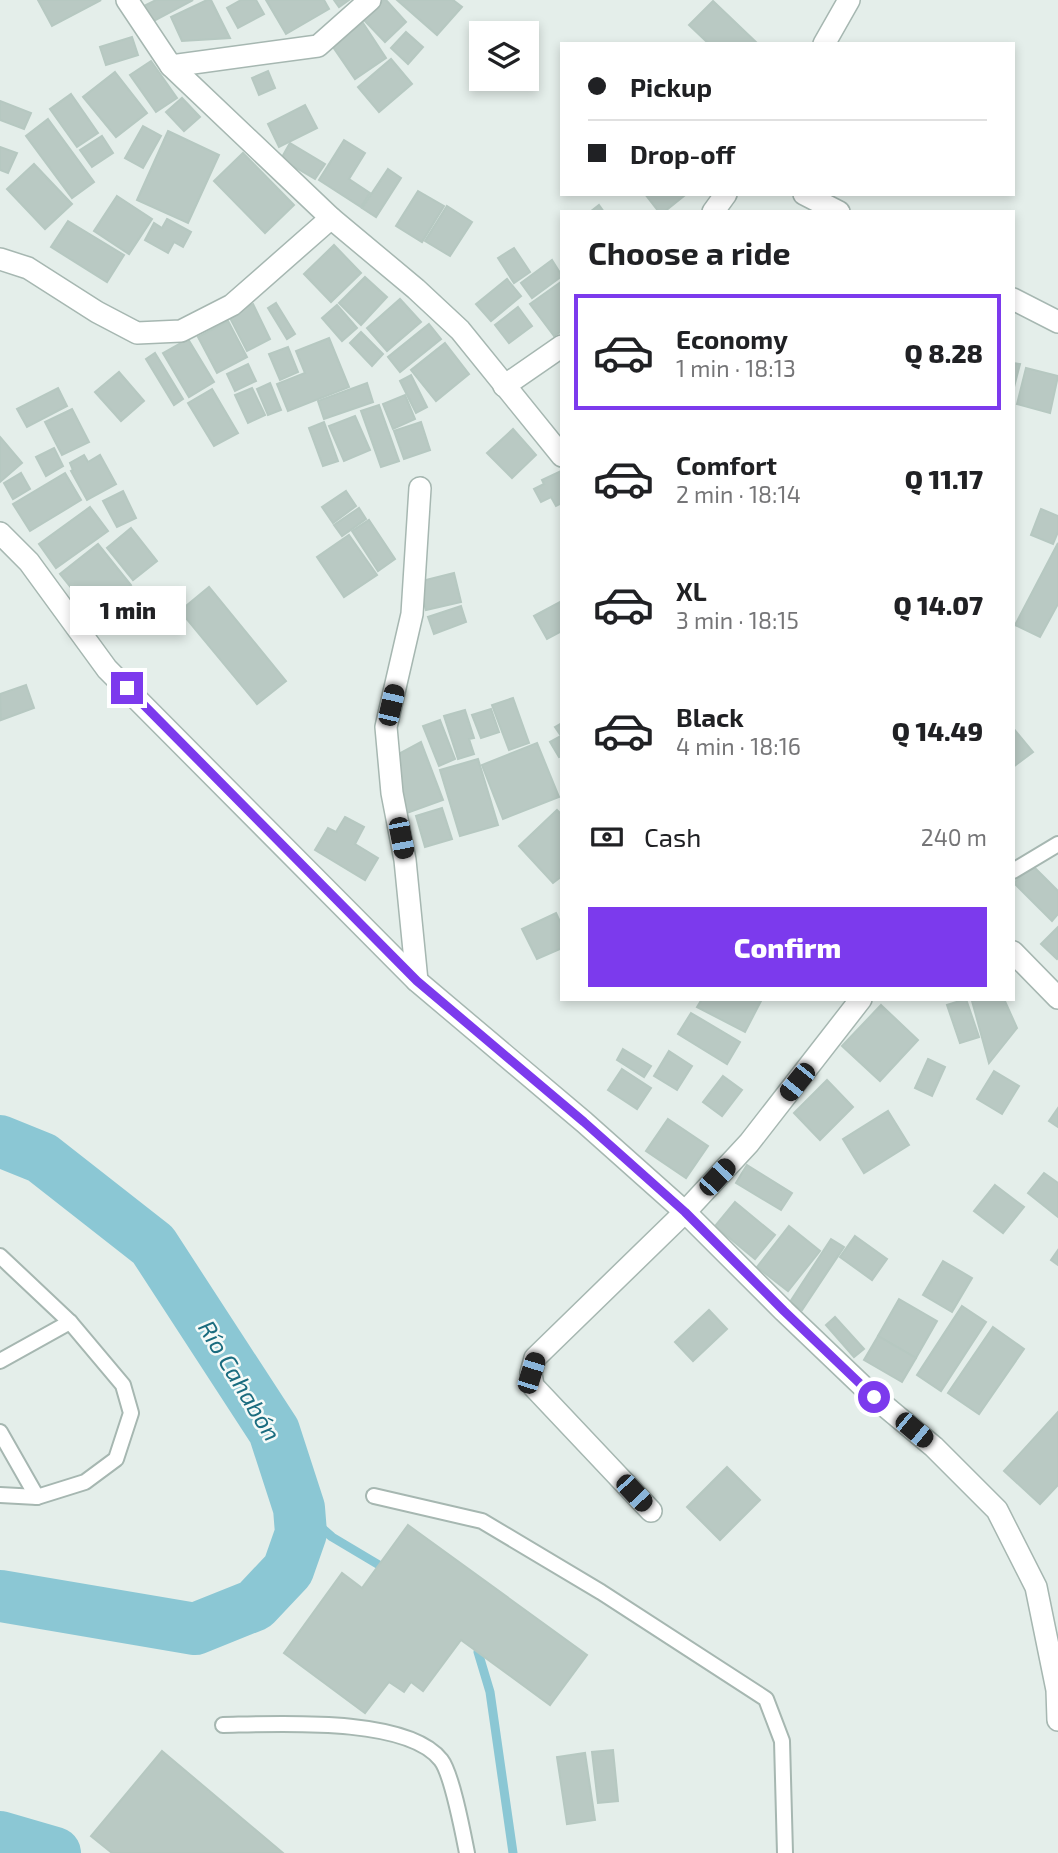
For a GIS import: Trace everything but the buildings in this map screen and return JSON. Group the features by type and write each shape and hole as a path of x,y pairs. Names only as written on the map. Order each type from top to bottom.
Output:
{"street":[{"path":"127,0 171,66 331,218 416,289 460,330 560,454"},
{"path":"171,66 318,46 370,0"},
{"path":"825,42 849,0"},
{"path":"808,196 835,210"},
{"path":"0,259 28,268 137,334 181,331 232,305 331,218"},
{"path":"1015,300 1058,322"},
{"path":"504,386 560,347"},
{"path":"417,981 405,860 393,793 386,727 412,614 421,488"},
{"path":"0,533 29,562 107,669 417,981 584,1122 685,1212 874,1397 934,1447 997,1510 1036,1587 1057,1690 1058,1720"},
{"path":"1015,954 1058,998"},
{"path":"651,1511 533,1386 531,1373 535,1358 685,1212 749,1143 859,1001"}],"lane":[{"path":"1015,870 1058,844"},
{"path":"0,1256 70,1322 123,1385 131,1413 116,1458 85,1482 37,1497 0,1495"},
{"path":"0,1361 70,1322"},
{"path":"0,1432 37,1497"},
{"path":"374,1496 482,1521 601,1592 766,1699 782,1741 785,1853"},
{"path":"223,1725 302,1723 359,1728 425,1744 443,1761 458,1809 467,1853"}],"waterway":[{"name":"Río Cahabón","path":"0,1141 42,1158 153,1245 274,1431 299,1508 301,1533 288,1570 255,1605 195,1629 0,1596"},
{"path":"299,1508 332,1537 379,1565"},
{"path":"478,1652 490,1692 513,1853"},
{"name":"Río Cahabón","path":"0,1837 55,1853"}],"route":[{"path":"127,688 417,981 584,1122 685,1212 874,1397"}]}
